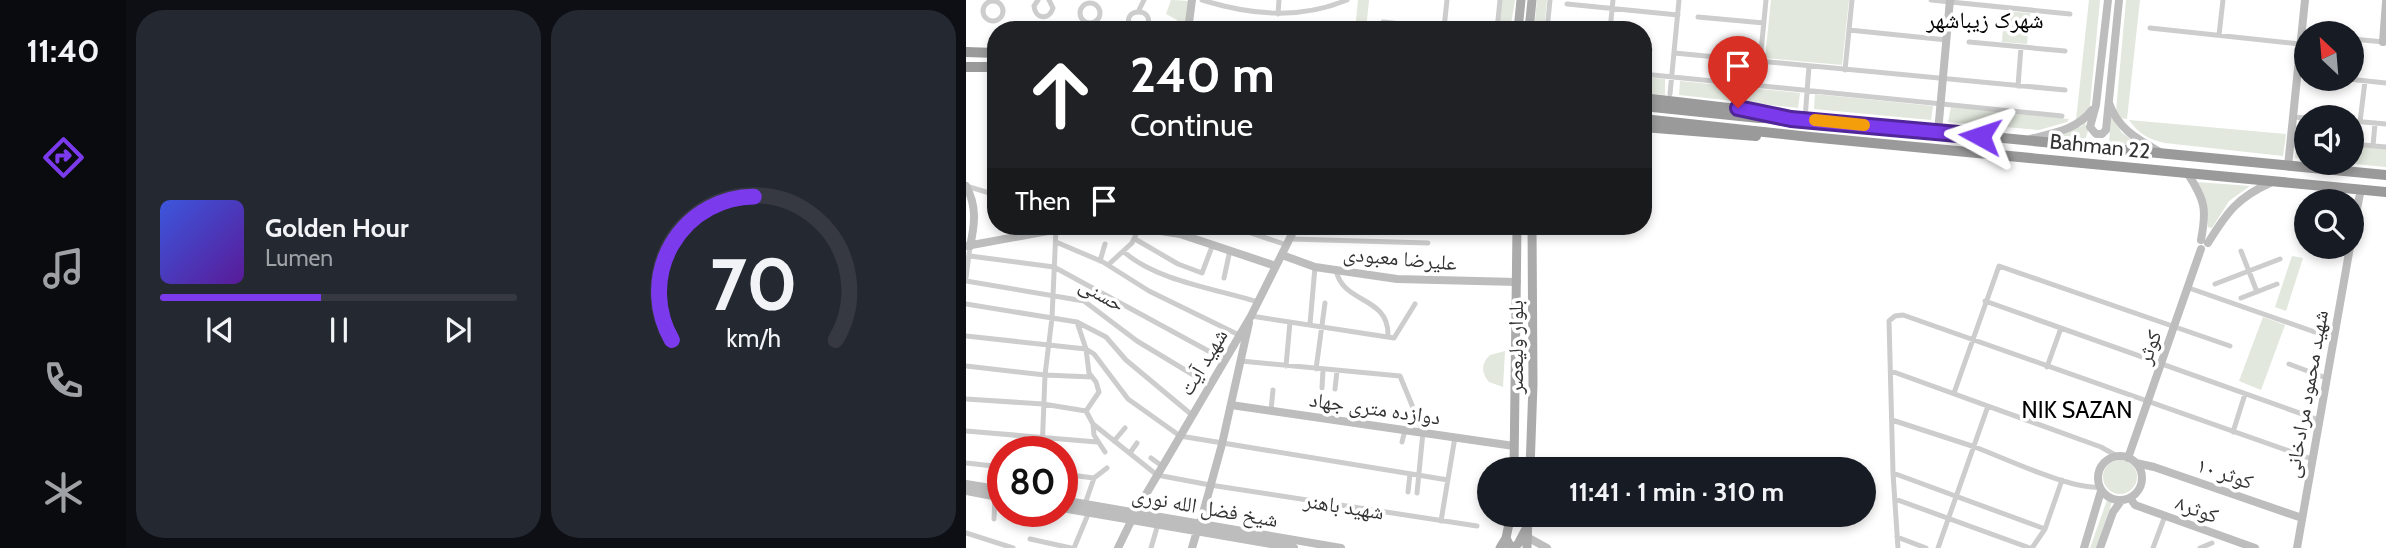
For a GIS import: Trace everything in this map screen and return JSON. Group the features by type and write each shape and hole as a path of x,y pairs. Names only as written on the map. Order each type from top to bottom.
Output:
{"highway":[{"path":"966,52 987,52"},
{"path":"966,67 987,67"},
{"path":"1652,99 1738,108 1791,119"},
{"name":"Bahman 22","path":"1652,107 1759,118 1805,119 2386,175"},
{"name":"Bahman 22","path":"1652,120 2361,189"},
{"path":"1652,128 1737,136 1810,137"},
{"path":"2215,176 2220,167 2216,159"},
{"path":"2244,179 2239,169 2245,162"},
{"name":"Bahman 22","path":"2364,189 2386,191"}],"main road":[{"path":"1189,21 1192,0"},
{"path":"1519,21 1521,0"},
{"path":"1530,21 1532,0"},
{"path":"2108,0 2096,105 2090,127 2096,134 2102,134 2106,130 2119,0"},
{"path":"2304,21 2305,0"},
{"path":"1938,132 1950,1"},
{"path":"2384,42 2386,1"},
{"path":"2288,166 2298,91"},
{"path":"2109,103 2118,122 2126,131 2164,154"},
{"path":"2023,140 2070,128 2085,119 2096,105"},
{"path":"2188,174 2202,195 2205,214 2203,244"},
{"path":"2203,244 2234,204 2250,192 2274,181"},
{"path":"966,186 975,211 975,225 968,246 1025,235"},
{"path":"1186,235 1276,266"},
{"name":"شهید آیت","path":"1118,548 1133,516 1251,316 1291,235"},
{"name":"بلوار ولیعصر","path":"1514,457 1517,235"},
{"name":"بلوار ولیعصر","path":"1530,457 1532,235"},
{"name":"کوثر","path":"2128,458 2203,244"},
{"path":"1517,252 1533,253"},
{"name":"علیرضا معبودی","path":"1282,255 1315,267 1397,279 1517,282"},
{"name":"شهید محمود مرادخانی","path":"2297,548 2348,259"},
{"path":"1192,548 1222,444 1251,316"},
{"name":"دوازده متری جهاد","path":"1231,405 1514,446"},
{"path":"2084,548 2100,489 2098,476 2102,465 2117,456 2128,458 2137,463 2142,474 2141,485 2113,512 2100,548"},
{"name":"کوثر ۱۰","path":"2137,463 2302,518"},
{"path":"966,484 987,487"},
{"path":"2100,489 2110,498 2125,499"},
{"path":"966,491 987,495"},
{"name":"کوثر۸","path":"2125,499 2252,547"},
{"name":"شیخ فضل الله نوری","path":"1078,505 1198,527 1341,548"},
{"name":"شیخ فضل الله نوری","path":"1078,508 1087,508"},
{"name":"شیخ فضل الله نوری","path":"1133,516 1158,524 1198,527 1294,548"},
{"path":"1500,548 1508,527"},
{"path":"1506,538 1510,546 1514,547 1527,527"},
{"path":"1527,548 1528,527"},
{"path":"1527,537 1547,548"}],"street":[{"path":"1038,0 1034,9 1037,15 1042,17 1052,12 1053,5 1049,0"},
{"path":"1138,12 1144,0"},
{"path":"1202,0 1232,9 1279,14 1296,14 1327,8 1347,0"},
{"path":"1279,0 1279,14"},
{"path":"1445,21 1447,0"},
{"path":"1498,21 1500,0"},
{"path":"1548,21 1550,0"},
{"path":"1611,21 1613,0"},
{"path":"1670,94 1679,0"},
{"path":"1760,62 1766,0"},
{"path":"1845,70 1852,0"},
{"path":"1931,0 2070,14"},
{"path":"2025,9 2026,0"},
{"path":"2219,35 2224,0"},
{"path":"2377,0 2386,1"},
{"path":"1567,4 1678,15"},
{"path":"1129,21 1132,14 1138,12 1144,13 1148,21"},
{"path":"1698,17 1764,23"},
{"path":"2150,28 2219,35 2294,38"},
{"path":"1849,30 1947,40"},
{"path":"2364,40 2384,42"},
{"path":"1969,42 2065,51"},
{"path":"2018,86 2021,47"},
{"path":"1674,53 2065,90"},
{"path":"1805,119 1809,66"},
{"path":"1652,75 2062,116"},
{"path":"2362,105 2365,81 2386,83"},
{"path":"2364,122 2386,124"},
{"path":"2373,146 2375,123"},
{"path":"2364,145 2386,147"},
{"path":"966,186 987,192"},
{"path":"966,431 1043,436 1056,235"},
{"path":"1108,265 1124,252 1137,235"},
{"path":"1265,235 1288,242 1429,243"},
{"path":"1135,239 1178,264 1202,273 1213,244"},
{"path":"1056,242 1108,265 1149,290 1239,335"},
{"path":"1100,261 1105,244"},
{"path":"968,246 970,256 966,279 1084,301 1137,341 1210,384"},
{"path":"1224,278 1230,250"},
{"path":"2241,251 2255,293 2250,309"},
{"path":"1124,252 1159,273 1258,302"},
{"name":"حسنی","path":"970,256 1054,267 1225,359"},
{"path":"2215,284 2280,259"},
{"path":"1954,393 1999,266 2230,346"},
{"path":"1310,324 1315,267"},
{"path":"1336,270 1338,281 1383,313 1388,325 1388,336"},
{"path":"2241,298 2277,284"},
{"path":"2189,288 2332,338"},
{"path":"1985,301 2319,420"},
{"path":"1315,369 1325,303"},
{"path":"966,304 1077,322 1106,337 1126,360 1192,415"},
{"path":"1251,316 1394,338 1415,304"},
{"path":"1898,548 1889,321 1903,314 2312,460"},
{"path":"1077,322 1086,349 1089,373 1099,392 1086,411"},
{"path":"1286,366 1290,322"},
{"path":"2047,367 2061,328"},
{"path":"966,336 1086,349 1094,355 1128,399 1180,436 1448,480"},
{"path":"1241,360 1400,376 1423,432 1417,493"},
{"path":"2290,365 2326,378"},
{"path":"966,366 1092,377"},
{"path":"1322,388 1323,370"},
{"path":"1335,389 1337,371"},
{"path":"1891,371 2101,447 2117,456"},
{"path":"1270,410 1273,390"},
{"path":"2233,432 2245,394"},
{"path":"966,399 1044,404 1086,411"},
{"path":"1938,548 1989,406"},
{"path":"1086,411 1093,424 1157,475"},
{"path":"1892,420 2062,480 2100,489"},
{"path":"1093,424 1094,435 1105,452"},
{"path":"1114,441 1125,428"},
{"path":"1402,442 1405,430"},
{"path":"1441,521 1455,437"},
{"path":"1078,440 1097,442"},
{"path":"1088,441 1088,451"},
{"path":"1130,453 1137,443"},
{"path":"1151,458 1162,466"},
{"path":"966,463 987,465"},
{"path":"1084,477 1085,468"},
{"path":"1030,539 1073,548 1094,478 1107,468"},
{"path":"1893,473 2045,529"},
{"path":"1408,492 1410,474"},
{"name":"شهید باهنر","path":"1157,475 1477,526"},
{"path":"1078,476 1094,478"},
{"path":"1895,499 2031,548 2045,529 2062,480"},
{"path":"2153,548 2165,516"},
{"path":"1150,548 1158,524"},
{"path":"966,533 1013,548"},
{"path":"1897,537 1926,548"},
{"path":"2200,548 2211,543"}],"shaded area":[{"path":"1171,0 1189,1 1186,21 1177,21 1166,14"},
{"path":"1358,0 1369,0 1367,21 1356,21"},
{"path":"1502,0 1515,0 1512,21 1500,21"},
{"path":"1537,0 1547,0 1545,21 1535,21"},
{"path":"1771,0 1849,0 1842,65 1765,58"},
{"path":"2089,0 2100,0 2090,105 2086,113 2076,120"},
{"path":"2126,0 2140,0 2127,119 2120,118 2116,111"},
{"path":"2004,11 2030,13 2027,44 2002,42"},
{"path":"1652,78 1665,79 1665,95 1652,94"},
{"path":"1680,81 1800,93 1798,108 1679,95"},
{"path":"1815,94 1933,106 1931,120 1814,109"},
{"path":"1951,107 2069,119 2067,122 2039,130 1948,122"},
{"path":"2089,116 2085,124 2088,131 2085,140 2054,137 2082,126"},
{"path":"2111,117 2122,133 2142,146 2109,142"},
{"path":"2129,120 2286,134 2283,156 2165,143 2144,135"},
{"path":"2364,147 2386,149 2386,167 2364,165"},
{"path":"2197,182 2250,186 2229,201 2212,228 2208,227 2207,203"},
{"path":"2292,256 2294,259 2303,259 2286,311 2275,307"},
{"path":"2263,317 2285,325 2261,390 2239,381"},
{"path":"1505,351 1503,387 1489,382 1483,368 1490,355"},
{"path":"2120,460 2132,465 2137,477 2132,489 2120,494 2108,489 2103,477 2108,465"},
{"path":"2107,500 2112,502 2096,548 2090,548"}],"slow traffic":[{"path":"1815,120 1864,125"}],"district":[{"name":"شهرک زیباشهر","path":"1985,20"},
{"name":"NIK SAZAN","path":"2077,410"}],"route":[{"path":"1738,108 1791,119 1980,136"}]}
